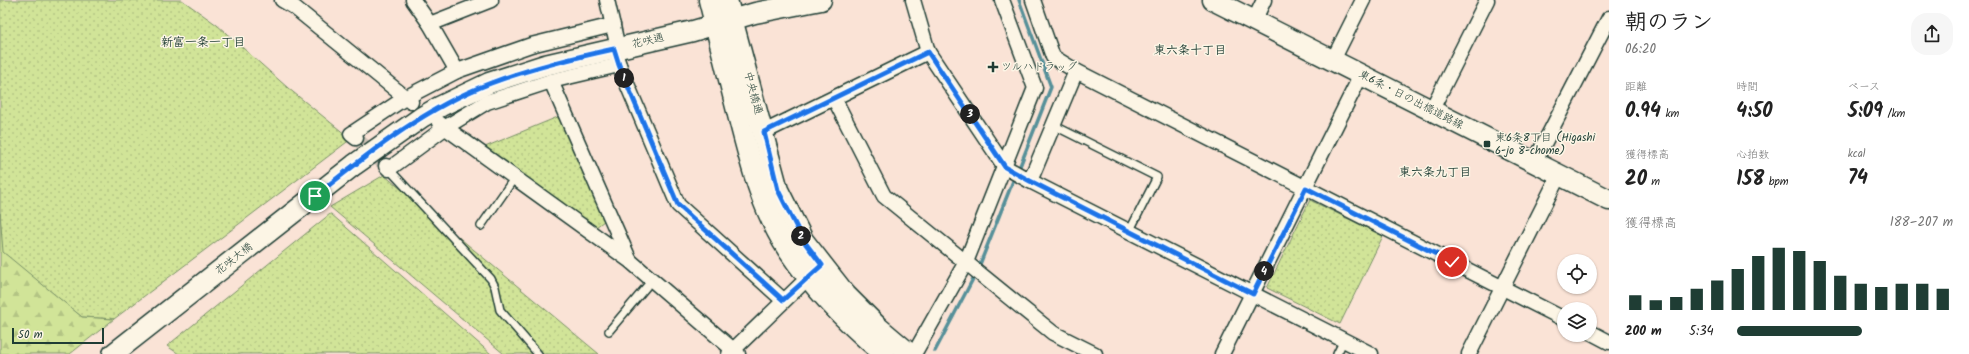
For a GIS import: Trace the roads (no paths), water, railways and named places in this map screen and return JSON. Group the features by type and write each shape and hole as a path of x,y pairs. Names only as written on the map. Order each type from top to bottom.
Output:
{"street":[{"path":"413,0 430,24 457,71"},
{"path":"430,24 491,0"},
{"path":"607,0 613,25 617,54 678,205 783,300"},
{"name":"中央橋通","path":"709,0 724,22 764,132 778,190 803,240 815,271 841,315 884,354"},
{"name":"中央橋通","path":"727,0 724,22 747,149 767,209 788,249 846,295 878,327 910,354"},
{"name":"花咲通","path":"354,165 422,117 489,83 545,64 617,54 755,13 821,0"},
{"path":"914,0 928,52 1017,174 1371,354"},
{"path":"1002,0 1035,88 1017,174"},
{"path":"1033,0 1053,57 1076,71 1557,315"},
{"name":"東6条・日の出橋道路線","path":"1213,0 1609,200"},
{"path":"1254,21 1264,0"},
{"path":"1333,60 1363,0"},
{"path":"1431,111 1487,0"},
{"path":"292,2 408,100"},
{"path":"1534,163 1609,18"},
{"path":"356,138 351,134 457,71 531,45 613,25"},
{"path":"764,132 928,52"},
{"path":"388,168 443,125 487,102 551,81 617,54"},
{"path":"914,354 974,269 1017,174 1053,125 1076,71"},
{"path":"1223,354 1361,75"},
{"path":"551,81 629,260"},
{"path":"834,98 884,196 1053,333 1095,354"},
{"path":"443,125 629,260 734,353 783,300 815,271"},
{"name":"花咲大橋","path":"113,354 354,165"},
{"path":"1469,354 1558,175"},
{"path":"1597,336 1609,342"}],"lane":[{"path":"1053,125 1157,177 1129,232"},
{"path":"388,168 491,279 495,287 500,310 538,354"},
{"path":"482,226 515,177"},
{"path":"609,331 652,280"},
{"path":"1337,354 1344,340"}],"waterway":[{"path":"1018,171 1051,87 1019,0"},
{"path":"978,269 1015,176"},
{"path":"935,351 975,275"}],"tunnel":[{"path":"356,138 386,166"}],"place":[{"name":"ツルハドラッグ","path":"993,67"},
{"name":"東6条8丁目 (Higashi 6-jo 8-chome)","path":"1487,144"}],"district":[{"name":"新富一条一丁目","path":"203,42"},
{"name":"東六条十丁目","path":"1190,50"},
{"name":"東六条九丁目","path":"1435,172"}]}
